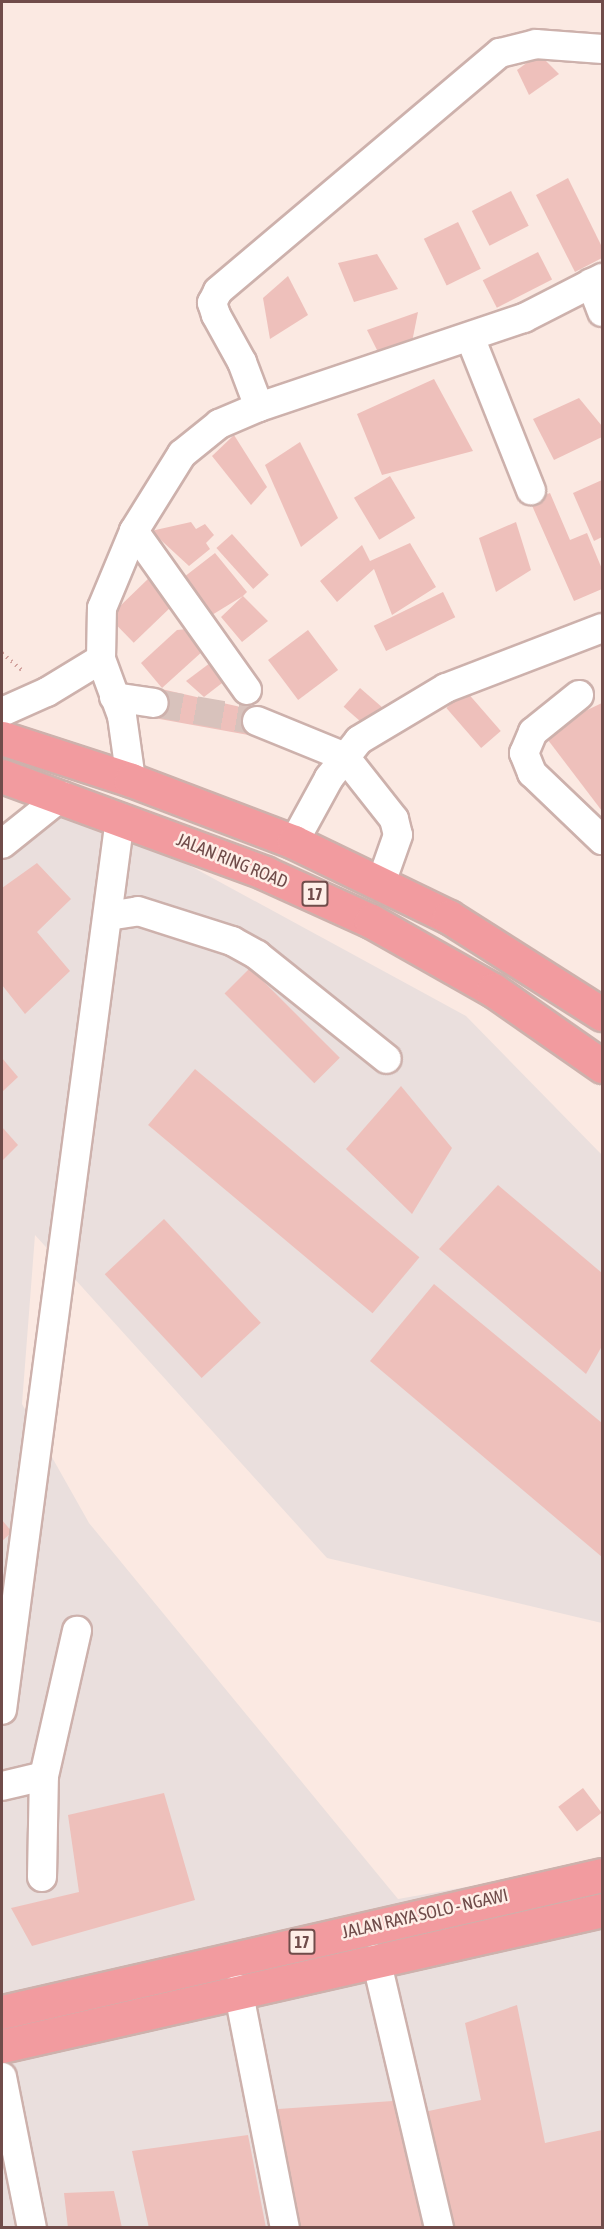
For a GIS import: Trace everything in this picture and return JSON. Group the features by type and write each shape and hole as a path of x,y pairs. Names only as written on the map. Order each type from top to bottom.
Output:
{"highway":[{"name":"17","path":"2,738 131,780 294,842 381,883 518,957 603,1014"},
{"name":"JALAN RING ROAD","path":"2,776 62,796 265,873 371,921 493,990 603,1066"},
{"name":"JALAN RAYA SOLO - NGAWI","path":"2,2012 603,1875"},
{"name":"JALAN RAYA SOLO - NGAWI","path":"2,2046 238,1989 603,1910"}],"street":[{"path":"259,407 242,362 216,315 212,303 219,291 500,53 536,44 603,49"},
{"path":"131,780 122,716 101,659 102,608 134,531 182,454 219,424 259,407 524,318 597,281 603,312"},
{"path":"470,337 531,490"},
{"path":"134,531 247,690"},
{"path":"294,842 345,757 359,740 446,688 603,628"},
{"path":"2,712 47,692 101,659"},
{"path":"579,694 532,732 524,753 532,773 603,840"},
{"path":"114,697 154,703"},
{"path":"257,721 345,757 398,827 381,883"},
{"path":"2,844 62,796"},
{"path":"2,1710 120,818"},
{"path":"108,916 138,911 232,941 257,955 387,1059"},
{"path":"42,1877 44,1776 77,1631"},
{"path":"2,1786 44,1776"},
{"path":"376,1959 439,2228"},
{"path":"238,1989 285,2228"},
{"path":"2,2077 32,2228"}],"shaded area":[{"path":"62,796 466,1016 602,1155 602,1623 327,1558 35,1235 22,1404 89,1523 398,1899 602,1863 602,2227 2,2228 2,845"}],"building":[{"path":"539,54 559,74 529,95 517,70"},
{"path":"568,178 602,247 602,258 575,272 536,195"},
{"path":"511,191 529,226 490,246 472,211"},
{"path":"458,222 481,269 447,285 424,239"},
{"path":"538,252 552,280 497,308 483,280"},
{"path":"377,254 398,289 354,302 338,263"},
{"path":"288,276 308,315 270,339 263,298"},
{"path":"418,312 412,342 380,356 367,330"},
{"path":"434,379 473,451 382,475 357,414"},
{"path":"579,398 602,426 602,437 554,460 533,419"},
{"path":"234,435 267,487 251,505 212,456"},
{"path":"300,442 338,518 301,547 265,465"},
{"path":"390,476 415,518 379,540 354,498"},
{"path":"602,480 602,537 594,541 573,493"},
{"path":"550,493 570,540 587,533 602,569 602,589 574,601 530,501"},
{"path":"191,522 196,529 205,524 214,535 206,543 210,549 189,566 151,531"},
{"path":"516,522 531,570 496,592 479,538"},
{"path":"232,534 269,575 253,589 216,548"},
{"path":"410,543 436,587 392,615 374,569 337,602 320,581 362,545 370,561"},
{"path":"215,553 247,592 207,618 184,577"},
{"path":"149,578 174,604 134,643 109,617"},
{"path":"443,592 455,617 386,651 374,626"},
{"path":"243,596 268,621 242,642 221,617"},
{"path":"187,629 204,650 162,688 141,663 177,630"},
{"path":"308,630 338,670 298,700 268,660"},
{"path":"218,657 235,673 204,697 186,681"},
{"path":"157,688 258,711 254,736 154,718"},
{"path":"360,688 386,711 370,730 344,707"},
{"path":"466,691 501,731 481,748 446,708"},
{"path":"602,703 602,811 548,740 585,711"},
{"path":"37,863 71,899 37,932 70,971 25,1014 2,985 2,888"},
{"path":"250,968 340,1058 314,1083 225,993"},
{"path":"2,1058 18,1077 2,1092"},
{"path":"195,1069 419,1257 373,1313 148,1125"},
{"path":"401,1086 452,1148 412,1214 346,1149"},
{"path":"2,1127 18,1145 2,1161"},
{"path":"498,1185 602,1273 602,1346 586,1374 439,1249"},
{"path":"164,1219 261,1323 202,1378 105,1274"},
{"path":"434,1284 602,1423 602,1557 370,1361"},
{"path":"2,1520 12,1532 2,1541"},
{"path":"583,1788 602,1813 577,1831 558,1807"},
{"path":"164,1793 195,1900 32,1946 11,1908 79,1892 68,1815"},
{"path":"517,2005 545,2143 602,2130 602,2228 444,2228 419,2113 481,2100 465,2023"},
{"path":"407,2100 436,2228 287,2228 264,2110"},
{"path":"248,2135 266,2228 149,2228 132,2151"},
{"path":"114,2191 122,2228 68,2228 64,2193"}],"tunnel":[{"path":"154,703 257,721"}]}
